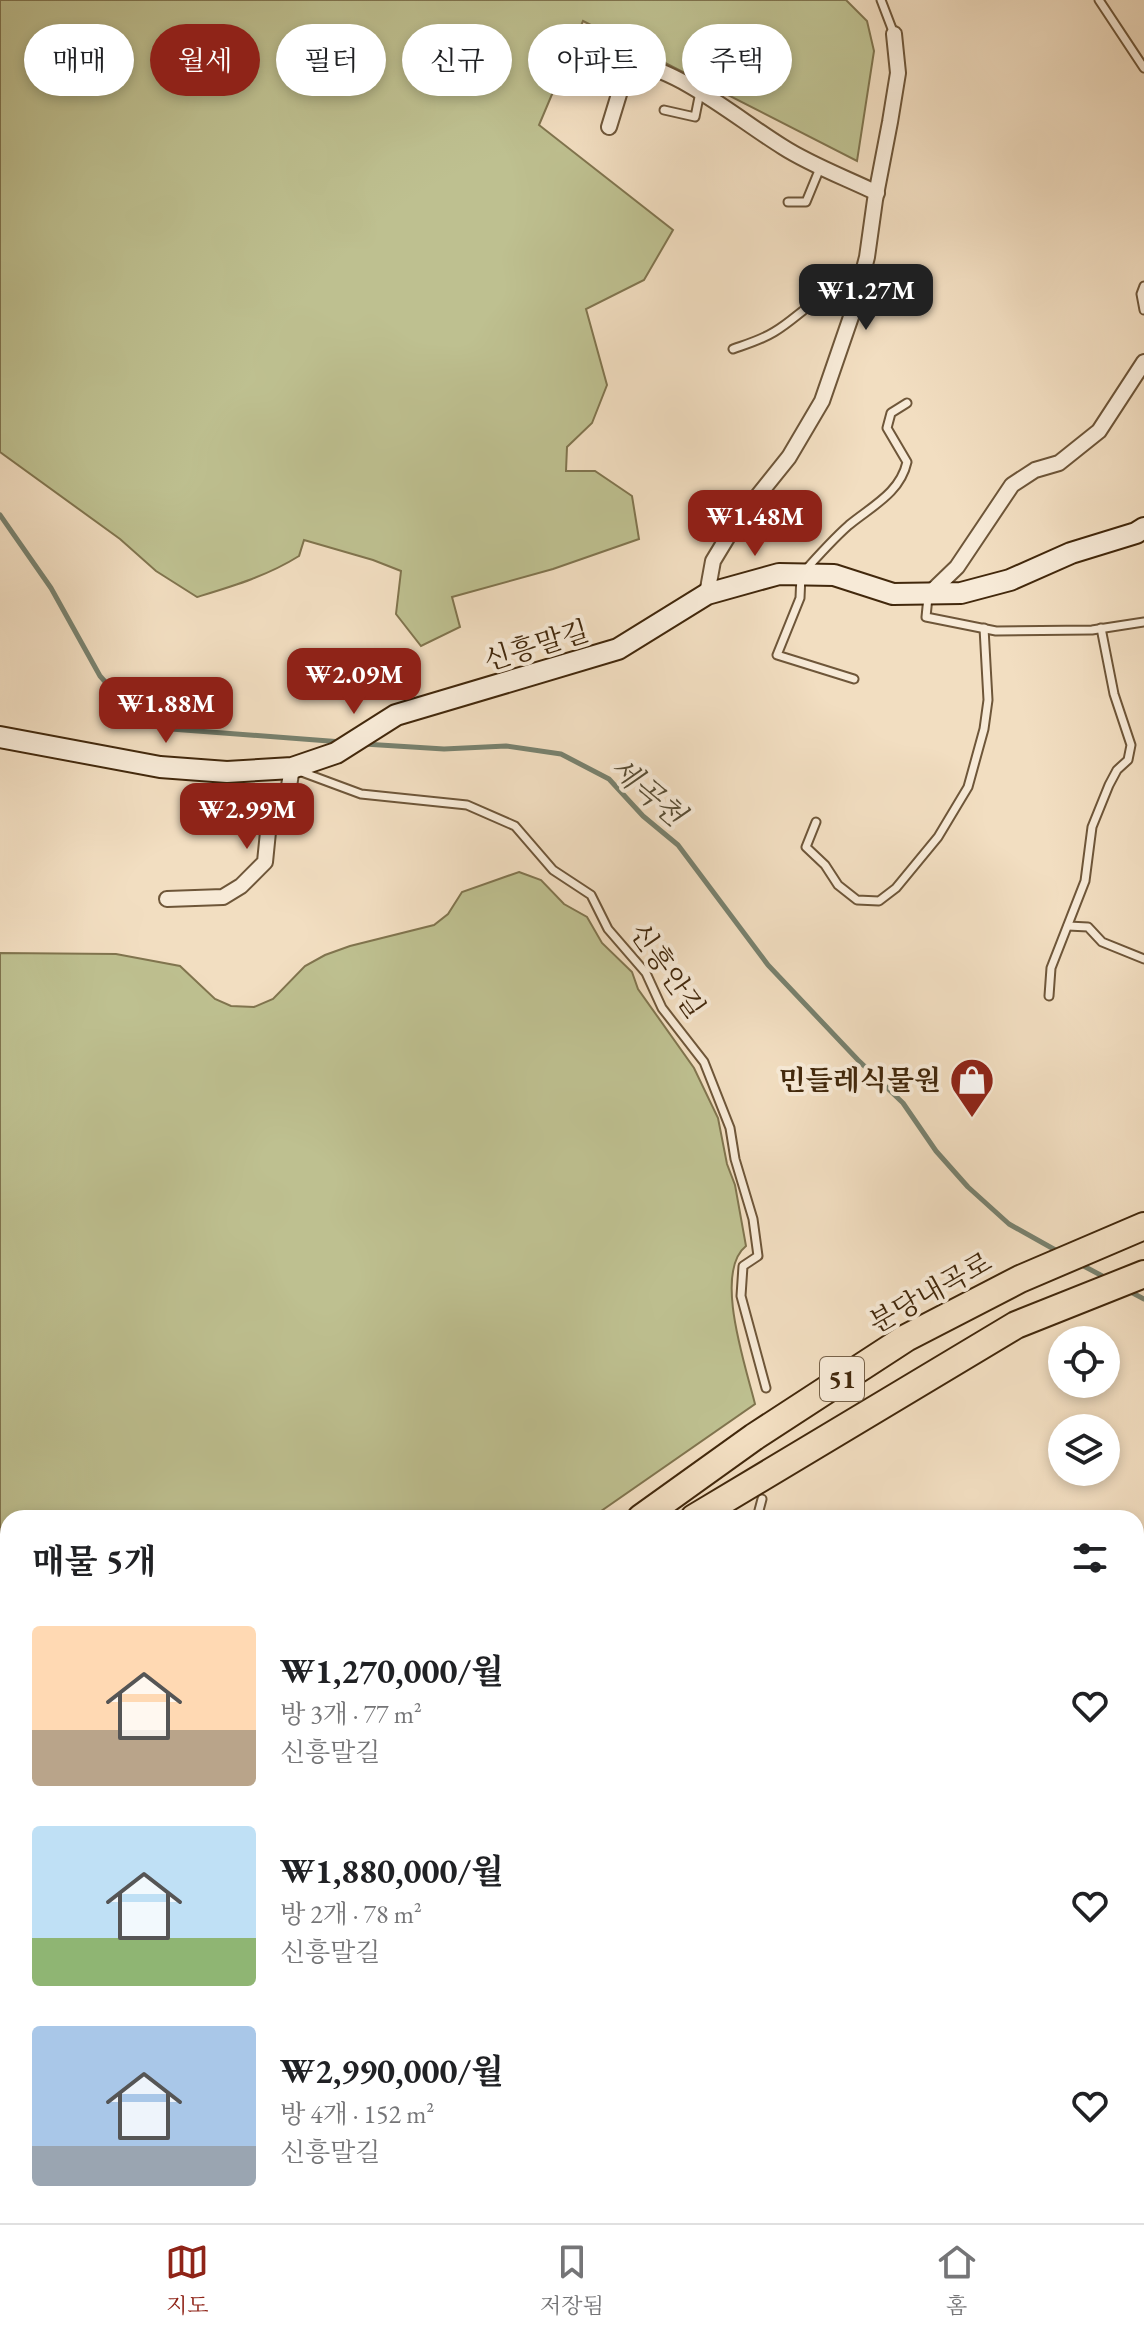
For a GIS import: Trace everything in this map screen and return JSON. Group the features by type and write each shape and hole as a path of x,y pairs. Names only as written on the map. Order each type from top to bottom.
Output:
{"highway":[{"name":"분당내곡로","path":"652,1510 754,1437 906,1338 1020,1279 1144,1226"},
{"name":"51","path":"708,1510 1016,1325 1137,1277"}],"street":[{"path":"707,594 713,561 736,523 789,457 822,401 867,257 898,73 894,34"},
{"path":"609,127 620,91 634,63 649,66 682,83"},
{"path":"706,96 784,148 877,193"},
{"path":"928,595 957,567 1012,485 1035,470 1059,463 1099,431 1144,362"},
{"name":"신흥말길","path":"0,737 160,767 227,772 292,768 336,753 396,715 618,649 707,594 779,574 834,575 893,594 961,593 1010,580 1071,553 1144,528"},
{"path":"167,899 223,897 241,886 265,862 269,822 288,792 292,768"}],"lane":[{"path":"881,0 894,34"},
{"path":"1099,0 1144,68"},
{"path":"664,110 695,117 699,96"},
{"path":"788,202 806,202 821,166"},
{"path":"1144,286 1141,294 1144,310"},
{"path":"733,349 773,333 809,304 840,293 857,295"},
{"path":"854,679 777,655 800,598 801,575 848,526 891,492 904,476 907,462 887,428 891,413 907,403"},
{"path":"928,595 926,617 996,631 1101,628 1144,622"},
{"path":"816,822 806,847 825,865 838,885 857,900 879,901 896,888 950,819 971,777 988,700 984,628"},
{"path":"1049,996 1051,968 1085,881 1092,827 1117,770 1128,760 1131,745 1114,694 1101,628"},
{"name":"신흥안길","path":"292,768 361,794 467,805 515,826 553,870 591,895 608,929 646,973 662,1008 704,1062 730,1128 735,1159 753,1219 758,1256 743,1266 741,1296 766,1388"},
{"path":"1068,926 1088,927 1102,942 1144,959"},
{"path":"759,1510 762,1499"}],"green space":[{"path":"0,0 846,0 867,21 874,51 857,161 730,96 792,96 792,24 682,24 682,72 666,63 666,24 589,24 583,21 582,24 528,24 528,96 551,96 539,125 673,230 644,280 586,309 607,385 592,423 567,447 566,471 595,471 632,496 639,539 553,569 452,597 460,627 421,646 396,614 401,571 304,540 299,556 287,563 250,580 197,597 156,571 120,539 0,452"},
{"path":"519,872 541,880 564,904 587,917 602,943 632,972 638,989 694,1068 718,1118 727,1164 735,1185 746,1246 737,1259 732,1276 732,1298 739,1345 755,1404 603,1510 0,1510 0,953 116,954 180,966 215,999 231,1006 254,1007 273,999 305,966 325,955 434,925 448,914 462,892"}],"waterway":[{"name":"세곡천","path":"0,515 51,588 100,676 143,724 171,729 342,742"},
{"name":"세곡천","path":"364,744 444,749 506,746 561,754 609,779 643,816 678,845 768,965 903,1103 936,1151 968,1187 1009,1224 1059,1252"},
{"name":"세곡천","path":"1078,1263 1108,1279"},
{"name":"세곡천","path":"1127,1290 1144,1299"}],"place":[{"name":"민들레식물원","path":"972,1119"}]}
